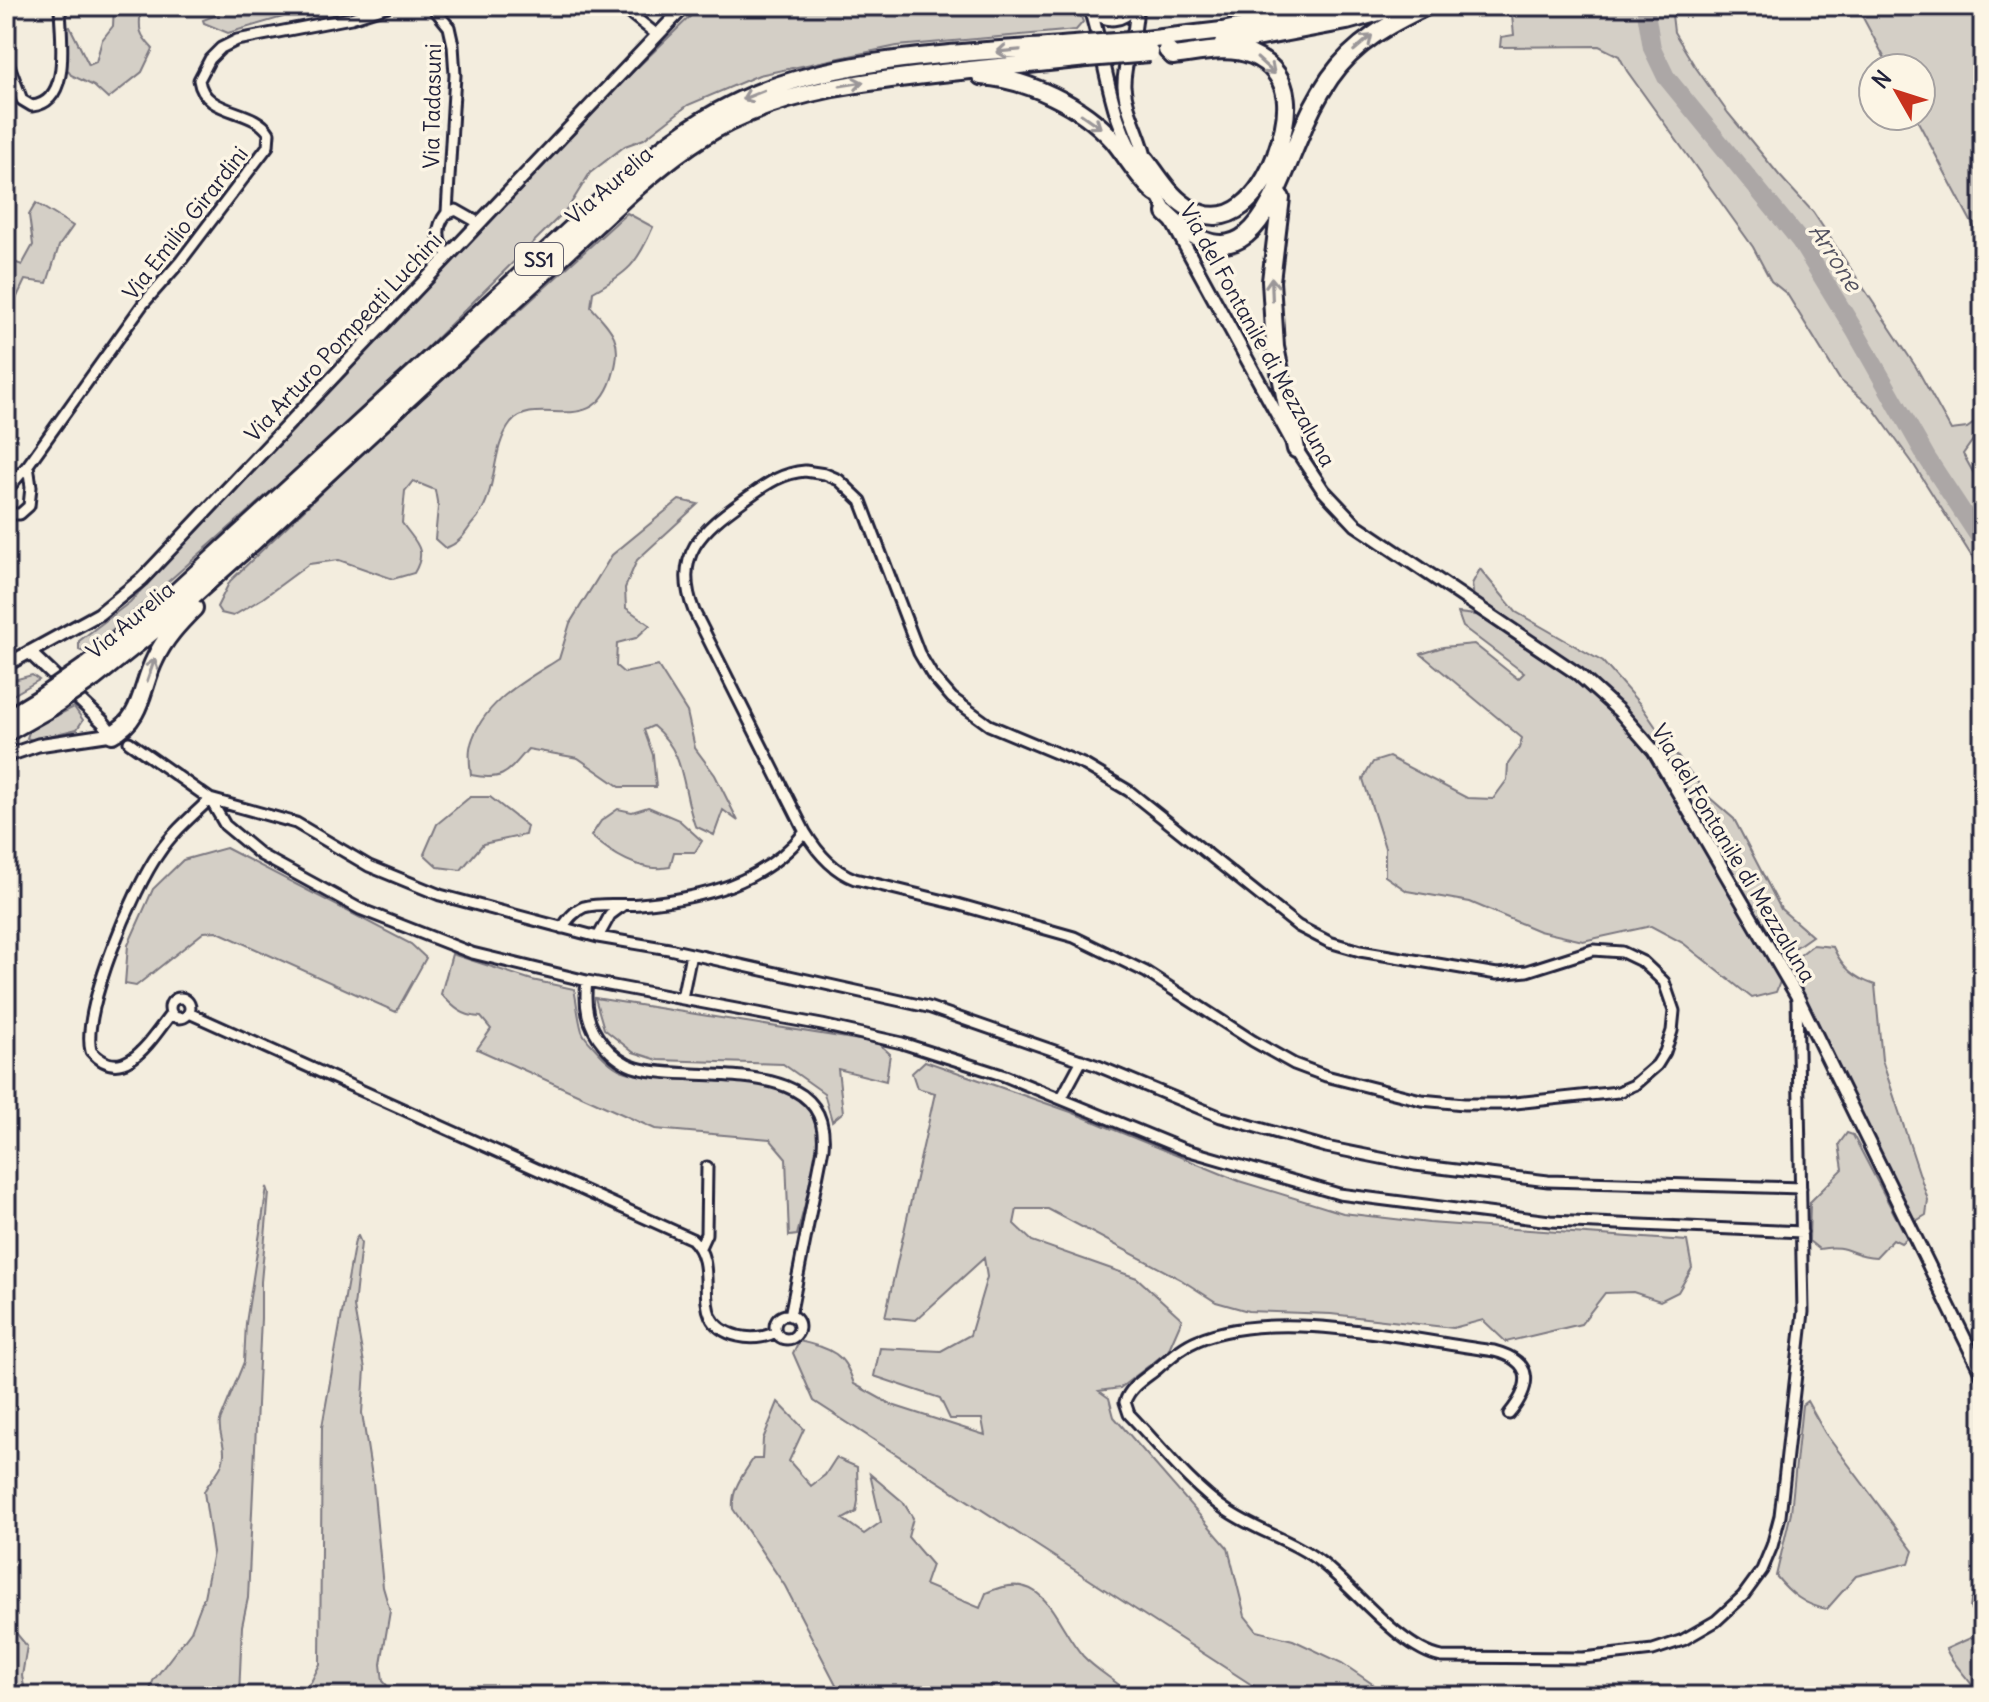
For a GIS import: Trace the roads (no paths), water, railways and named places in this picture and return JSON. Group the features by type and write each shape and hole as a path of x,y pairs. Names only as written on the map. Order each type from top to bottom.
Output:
{"highway":[{"name":"Via Aurelia","path":"1154,48 1343,6"},
{"name":"Via Aurelia","path":"90,672 621,183 689,129 755,94 798,79 882,62 1154,48 1298,32 1401,6"},
{"path":"1166,213 1197,237 1212,242 1235,242 1260,223 1282,181 1314,104 1338,68 1373,34 1427,6"},
{"path":"1147,167 1185,206 1201,213 1224,214 1246,203 1262,187 1287,122 1287,101 1281,83 1268,66 1256,57 1228,50 1173,56 1154,48"},
{"name":"Via Aurelia","path":"6,733 164,622 630,193 693,143 729,122 782,100 832,87 1086,51"},
{"path":"911,76 924,79 986,76 1033,88 1099,126 1156,193"},
{"path":"1282,181 1271,281 1275,347 1296,449"},
{"path":"112,734 123,728 134,715 153,662 178,625 323,477"},
{"name":"Via Aurelia","path":"6,719 44,704"}],"street":[{"path":"6,57 22,100 32,106 48,101 57,87 61,72 60,6"},
{"name":"Via Emilio Girardini","path":"6,491 28,465 144,301 180,262 270,143 269,133 261,123 219,106 205,95 199,80 206,64 221,48 244,38 351,18 388,6"},
{"name":"Via Tadasuni","path":"432,6 446,22 453,45 455,75 447,212 438,236 440,245 448,255"},
{"path":"621,6 656,34"},
{"name":"Via Arturo Pompeati Luchini","path":"6,665 99,614 142,579 685,6"},
{"path":"1089,8 1102,18 1113,20 1124,17 1135,6"},
{"name":"Via del Fontanile di Mezzaluna","path":"1135,6 1135,25 1124,84 1131,119 1156,193 1296,449 1323,490 1362,530 1567,666 1600,692 1654,751 1797,996 1983,1376"},
{"name":"Via del Fontanile di Mezzaluna","path":"1089,8 1126,137 1147,167"},
{"path":"447,212 456,210 479,223"},
{"path":"6,508 16,514 28,508 31,499 28,465"},
{"path":"812,471 839,480 861,501 923,661 941,687 978,719 1085,765 1121,785 1284,917 1323,940 1360,951 1497,974 1531,970 1593,950 1622,952 1647,965 1664,982 1674,1011 1671,1036 1665,1052 1652,1070 1634,1085 1611,1094 1484,1105 1399,1095 1326,1076 1287,1060 1146,972 1074,937 850,877 824,858 805,832 694,611 686,576 688,561 696,543 716,520 779,477 812,471"},
{"path":"6,756 38,745 112,734 29,652"},
{"path":"129,742 210,799 296,823 360,861 416,887 486,909 598,937 691,954 928,1007 1082,1060 1233,1120 1326,1147 1388,1160 1548,1181 1801,1188"},
{"path":"210,799 225,825 248,847 340,900 460,950 587,981 902,1043 1005,1076 1183,1149 1315,1188 1352,1196 1550,1221 1802,1232"},
{"path":"189,1013 189,1003 178,998 171,1004 171,1014 130,1062 118,1066 104,1061 91,1051 90,1025 95,1005 137,892 168,841 210,799"},
{"path":"562,928 581,908 680,899 734,886 777,862 805,832"},
{"path":"598,937 610,915 623,905"},
{"path":"682,998 691,954"},
{"path":"587,981 589,1025 606,1048 622,1062 650,1071 776,1082 802,1095 817,1114 823,1130 823,1148 790,1316"},
{"path":"1509,1414 1523,1396 1526,1386 1524,1371 1510,1357 1494,1351 1302,1325 1261,1327 1197,1340 1134,1387 1125,1402 1129,1414 1220,1506 1304,1550 1339,1577 1406,1640 1430,1654 1442,1657 1615,1656 1653,1650 1691,1636 1730,1609 1755,1581 1772,1546 1780,1516 1801,1335 1797,996"},
{"path":"171,1014 181,1019 189,1013"},
{"path":"189,1013 692,1239 706,1260 707,1303 715,1322 740,1337 761,1338 776,1332"},
{"path":"1061,1099 1082,1060"},
{"path":"700,1247 706,1234 707,1167"},
{"path":"790,1316 798,1324 796,1335 786,1339 776,1332 775,1325 779,1318 790,1316"}],"waterway":[{"name":"Arrone","path":"1645,6 1652,48 1666,77 1800,241 1927,458 1983,543"}]}
